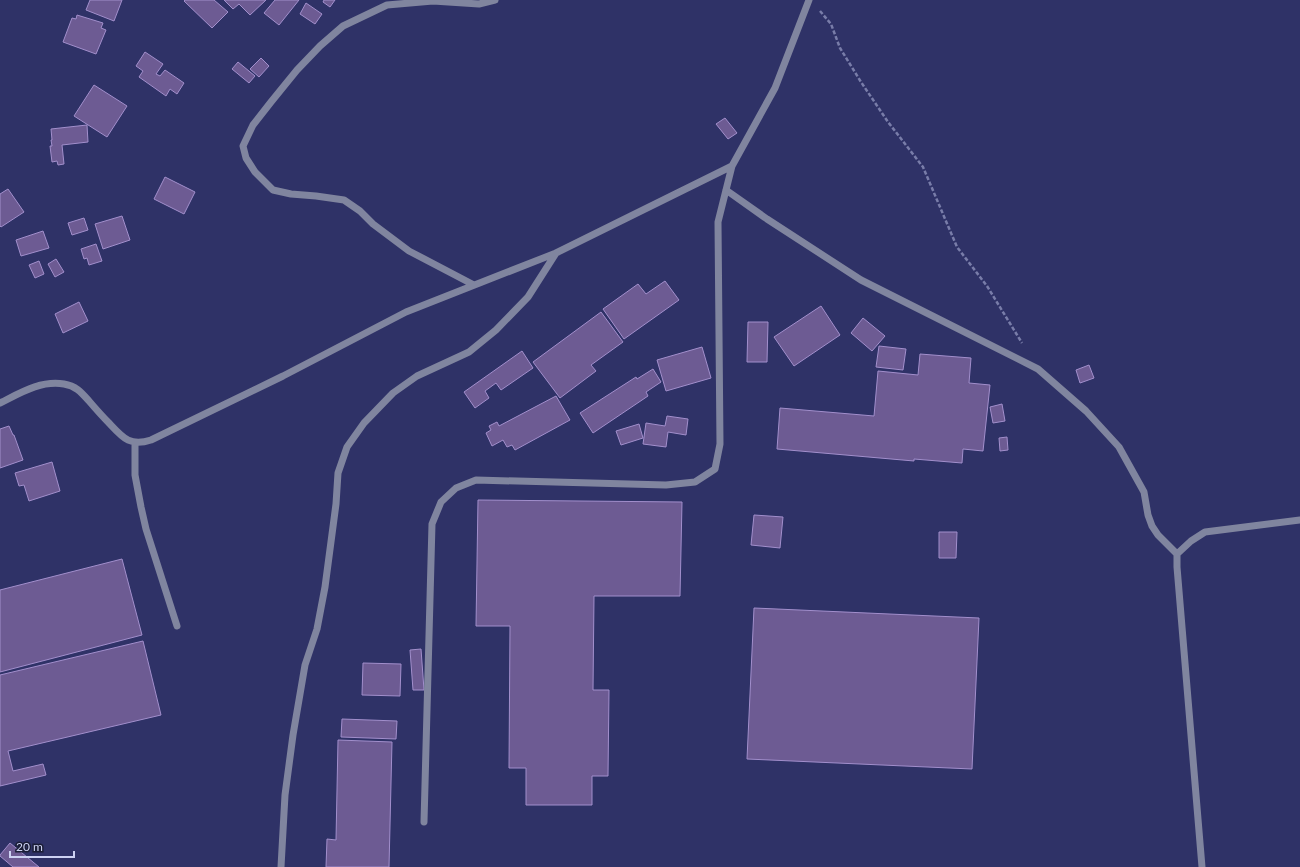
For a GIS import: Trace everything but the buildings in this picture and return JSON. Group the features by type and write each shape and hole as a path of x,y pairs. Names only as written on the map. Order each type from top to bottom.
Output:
{"street":[{"path":"474,285 409,251 373,224 360,211 344,200 291,194 273,190 255,172 246,158 242,146 253,125 293,75 320,46 343,26 387,5 433,1 479,4 495,0"},
{"path":"424,822 432,524 441,502 456,488 476,480 666,485 695,482 715,469 720,444 718,222 732,166 775,88 809,0"},
{"path":"0,402 39,386 59,383 70,385 78,389 122,438 135,443 142,443 158,438 283,376 406,312 556,253 732,166"},
{"path":"726,190 767,219 861,280 1038,370 1086,411 1119,447 1144,492 1148,515 1152,526 1158,536 1177,554 1202,867"},
{"path":"280,867 285,795 293,735 306,665 317,629 325,587 336,504 338,473 347,447 364,422 393,393 417,376 469,352 496,330 528,297 556,253"},
{"path":"135,443 135,475 146,530 177,626"},
{"path":"1177,554 1191,541 1205,532 1300,520"}],"path":[{"path":"819,9 831,24 840,48 861,82 888,122 923,167 957,247 986,286 1022,344"}]}
